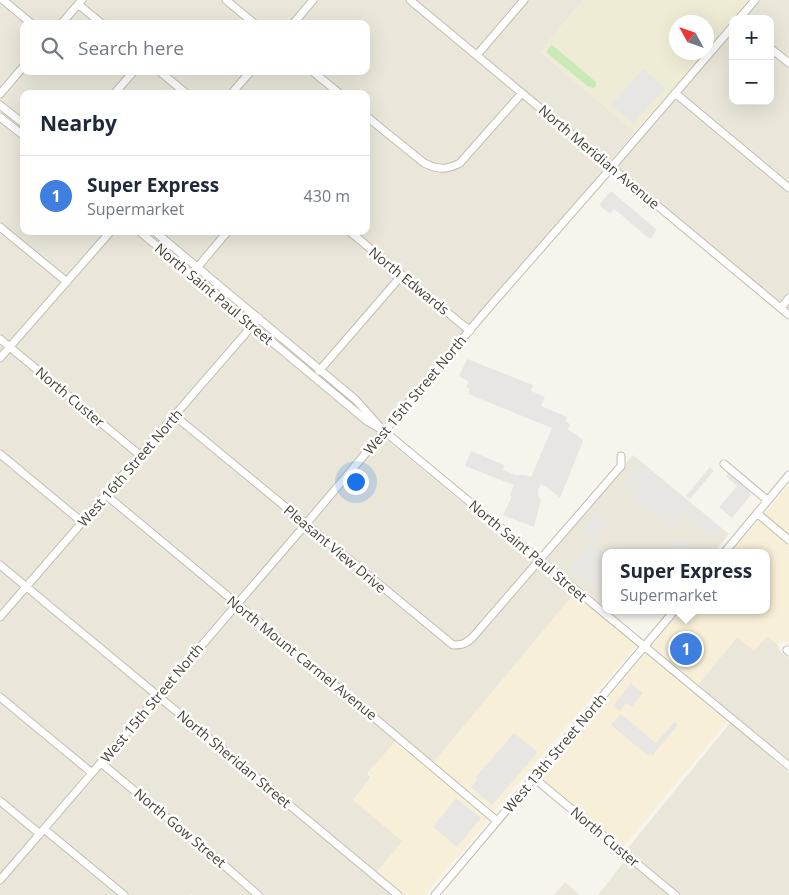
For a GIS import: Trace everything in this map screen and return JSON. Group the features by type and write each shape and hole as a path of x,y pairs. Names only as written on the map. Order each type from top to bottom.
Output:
{"street":[{"path":"3,0 27,20"},
{"path":"226,0 250,20"},
{"path":"296,20 314,0"},
{"name":"North Meridian Avenue","path":"410,0 789,314"},
{"path":"477,55 524,0"},
{"path":"742,15 755,0"},
{"path":"64,20 80,2 98,20"},
{"name":"West 15th Street North","path":"0,880 729,31"},
{"path":"774,51 789,63"},
{"path":"0,94 20,71"},
{"path":"117,90 131,75"},
{"path":"164,75 182,90"},
{"path":"234,90 248,75"},
{"path":"317,75 335,90"},
{"path":"370,119 424,163 443,169 460,163 522,93"},
{"path":"675,93 789,188"},
{"path":"0,105 20,121"},
{"path":"0,117 20,133"},
{"path":"0,227 67,282"},
{"path":"0,358 108,235"},
{"name":"North Saint Paul Street","path":"143,235 602,613"},
{"name":"North Saint Paul Street","path":"159,235 356,400 384,432"},
{"path":"191,275 225,235"},
{"name":"North Edwards","path":"354,235 470,331"},
{"path":"314,377 402,275"},
{"path":"781,308 789,298"},
{"name":"West 16th Street North","path":"0,618 259,318"},
{"name":"North Custer","path":"0,339 141,456"},
{"name":"Pleasant View Drive","path":"175,416 453,645 466,643 495,612 620,466 621,456"},
{"path":"0,454 82,522"},
{"path":"724,464 768,500"},
{"path":"727,549 789,475"},
{"name":"North Mount Carmel Avenue","path":"106,496 497,821"},
{"path":"757,513 789,540"},
{"name":"North Sheridan Street","path":"0,565 398,895"},
{"name":"North Saint Paul Street","path":"604,614 789,766"},
{"name":"West 13th Street North","path":"435,895 672,614"},
{"path":"0,698 92,773"},
{"name":"North Gow Street","path":"101,763 258,895"},
{"name":"North Custer","path":"534,778 676,895"},
{"path":"0,801 124,895"}],"shaded area":[{"path":"0,0 583,0 540,52 635,132 386,423 382,424 355,395 161,235 370,235 370,90 20,90 20,119 0,102"},
{"path":"583,0 749,0 736,15 729,15 729,23 714,41 714,15 669,15 669,60 698,60 635,132 540,52"},
{"path":"759,0 789,0 789,310 618,169 619,163 707,60 714,60 714,52 729,35 729,105 774,105 774,15 746,15"},
{"path":"643,69 665,88 633,124 611,105"},
{"path":"0,122 20,139 20,235 137,235 574,594 433,763 401,735 367,774 371,777 353,800 403,841 372,879 392,895 0,895 0,885 96,773 0,693"},
{"path":"611,191 657,230 650,239 614,209 610,214 599,205"},
{"path":"467,359 533,385 531,391 545,397 541,406 567,417 566,422 570,424 568,430 583,441 560,498 541,484 538,490 539,498 541,499 534,527 503,515 512,496 510,495 514,485 465,466 471,451 504,465 503,470 515,475 531,477 552,428 468,394 470,389 466,387 469,382 459,376"},
{"path":"633,455 729,534 716,549 602,549 602,605 545,559"},
{"path":"640,463 720,528 712,537 682,513 670,528 633,498 636,494 623,483"},
{"path":"710,467 714,471 690,499 686,496"},
{"path":"729,473 750,490 749,493 751,495 732,518 719,507 737,486 726,476"},
{"path":"789,485 789,644 784,640 778,645 767,636 754,651 737,637 697,686 651,647 679,614 770,614 770,549 734,549"},
{"path":"597,512 610,523 594,541 582,531"},
{"path":"675,539 687,549 667,549"},
{"path":"592,542 602,551 602,594 570,568"},
{"path":"574,594 636,646 494,811 433,763"},
{"path":"767,636 778,645 779,650 789,659 789,760 776,749 770,757 789,773 789,895 598,895 631,853 627,849 735,717 697,686 737,637"},
{"path":"645,654 727,722 624,846 540,778"},
{"path":"631,683 643,693 632,707 626,703 620,711 613,706"},
{"path":"0,702 84,773 0,873"},
{"path":"621,714 656,743 674,722 678,725 652,756 650,753 648,756 611,725"},
{"path":"514,733 538,752 492,805 471,787 477,780 475,778"},
{"path":"395,742 489,819 425,895 405,895 377,872 402,841 353,800 373,776 368,772"},
{"path":"456,798 481,818 457,847 433,827"},
{"path":"565,882 580,895 554,895"}],"green space":[{"path":"552,45 596,82 596,86 594,88 589,87 547,53 547,50"}],"place":[{"name":"Super Express","path":"686,649"}]}
